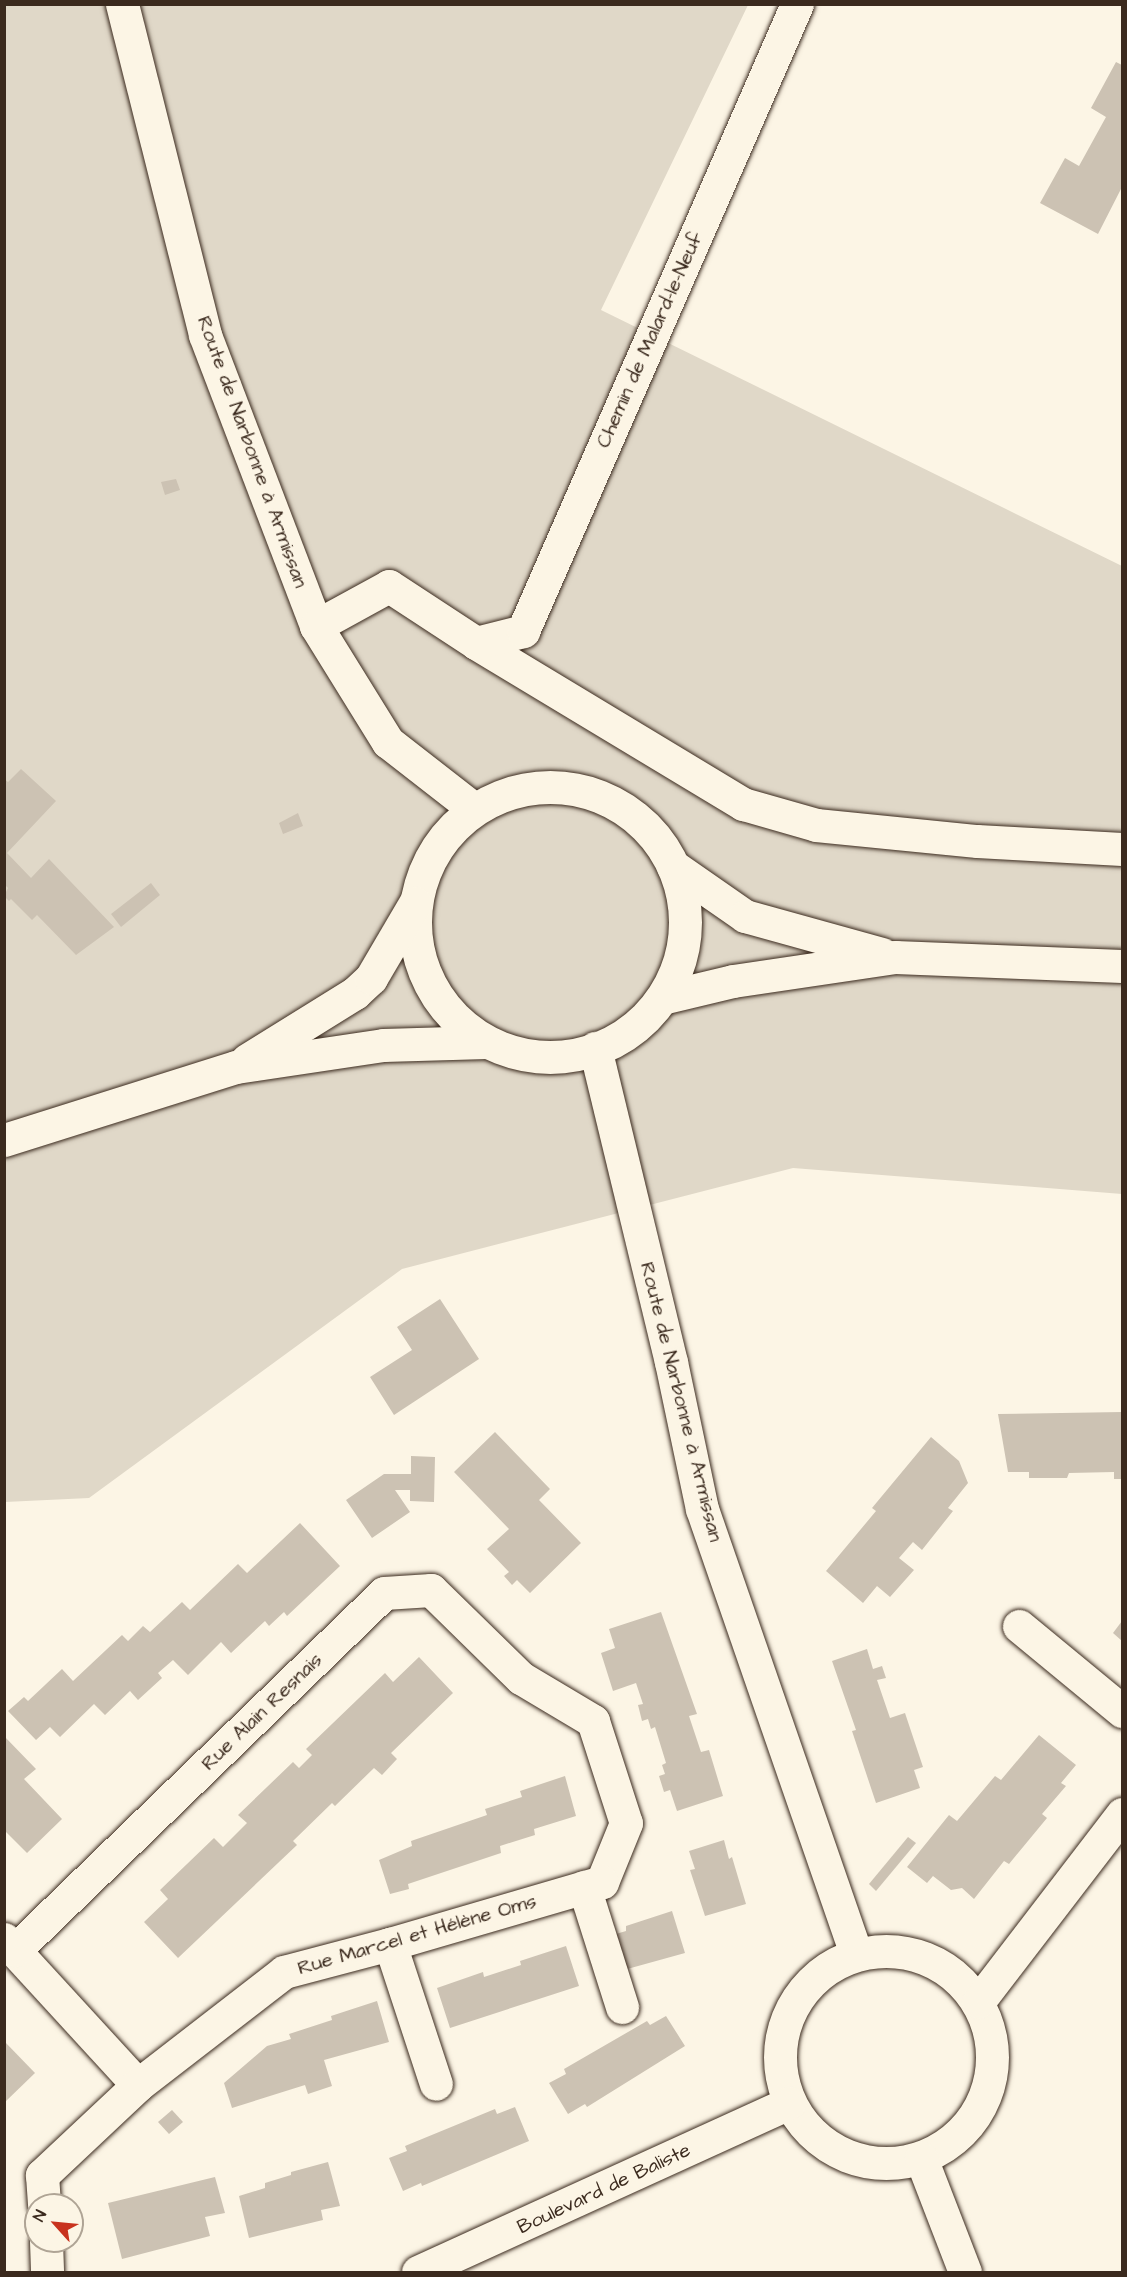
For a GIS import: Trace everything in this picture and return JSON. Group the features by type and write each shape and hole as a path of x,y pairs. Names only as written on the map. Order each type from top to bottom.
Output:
{"street":[{"name":"Route de Narbonne à Armissan","path":"122,4 205,335 316,626 388,742 474,809"},
{"name":"Chemin de Malard-le-Neuf","path":"476,644 523,631 797,4"},
{"path":"316,626 389,586 476,644 743,804 816,825 977,841 1122,849"},
{"path":"236,1067 355,993 371,978 416,903 426,867 446,835 474,809 525,788 580,789 619,804 651,831 674,866 685,910 681,956 662,998 643,1021 609,1044 570,1057 530,1056 486,1042 453,1018 429,984 416,945 416,903"},
{"path":"674,866 745,916 895,957"},
{"path":"662,998 733,981 895,957 1122,966"},
{"path":"4,1140 236,1067 382,1045 486,1042"},
{"name":"Route de Narbonne à Armissan","path":"595,1048 671,1362 702,1509 855,1954"},
{"name":"Rue Alain Resnais","path":"10,1945 384,1593 431,1590 521,1678"},
{"path":"1019,1626 1122,1711"},
{"name":"Rue Marcel et Hélène Oms","path":"43,2193 42,2175 138,2085 284,1972 390,1944 602,1882 626,1823 593,1721 521,1678"},
{"path":"978,2002 1122,1814"},
{"path":"584,1887 622,2007"},
{"path":"390,1944 436,2084"},
{"path":"10,1945 138,2085"},
{"path":"892,1950 929,1959 958,1978 978,2002 993,2049 984,2100 955,2139 921,2158 878,2164 836,2152 806,2127 789,2103 779,2058 788,2015 815,1977 855,1954 892,1950"},
{"name":"Boulevard de Baliste","path":"418,2272 789,2103"},
{"path":"921,2158 964,2272"},
{"path":"46,2253 47,2272"}],"shaded area":[{"path":"5,5 748,5 601,310 1122,566 1122,1194 793,1168 402,1269 89,1498 5,1502"}],"building":[{"path":"1116,62 1122,65 1122,187 1098,234 1040,203 1065,158 1079,166 1106,117 1091,108"},
{"path":"176,479 180,490 165,495 161,482"},
{"path":"21,769 56,801 7,853 31,878 49,859 114,927 76,955 37,915 32,920 11,899 9,901 4,896 8,888 4,884 4,779 8,782"},
{"path":"298,813 303,826 283,834 279,823"},
{"path":"151,883 160,895 121,927 111,914"},
{"path":"440,1299 479,1359 394,1415 370,1377 412,1350 397,1327"},
{"path":"1122,1412 1122,1479 1114,1479 1114,1472 1069,1473 1067,1478 1029,1478 1029,1472 1008,1472 998,1414"},
{"path":"495,1432 550,1489 539,1500 581,1543 530,1593 517,1580 512,1585 504,1576 509,1572 487,1549 509,1529 454,1472"},
{"path":"931,1437 959,1461 968,1483 948,1508 953,1511 922,1550 913,1542 899,1558 914,1570 890,1597 877,1586 863,1603 826,1571 876,1511 872,1508"},
{"path":"411,1456 435,1457 434,1502 410,1501 410,1490 395,1490 410,1512 372,1538 346,1500 384,1474 411,1474"},
{"path":"300,1523 340,1566 287,1616 284,1612 269,1626 265,1621 231,1653 221,1642 188,1675 173,1660 158,1673 162,1678 138,1700 130,1691 105,1715 94,1704 60,1737 50,1727 36,1740 8,1711 24,1697 28,1701 62,1669 73,1681 122,1635 128,1641 143,1626 150,1632 182,1602 190,1610 238,1564 247,1573"},
{"path":"661,1612 697,1714 689,1716 701,1752 709,1750 723,1796 677,1811 670,1790 664,1792 659,1776 665,1774 662,1765 666,1763 655,1727 651,1729 648,1719 642,1721 638,1705 643,1704 636,1683 613,1691 601,1653 615,1648 609,1629"},
{"path":"1122,1621 1122,1641 1113,1633"},
{"path":"867,1649 873,1669 882,1666 886,1678 877,1680 890,1718 905,1713 923,1767 914,1770 920,1788 876,1803 852,1731 856,1730 832,1661"},
{"path":"419,1657 453,1693 391,1753 397,1759 382,1775 374,1768 335,1806 332,1803 293,1841 297,1845 178,1958 144,1922 168,1899 160,1890 214,1838 223,1847 247,1823 238,1815 293,1762 299,1768 312,1755 306,1749 385,1673 393,1682"},
{"path":"1039,1735 1076,1765 1061,1783 1066,1786 1042,1814 1047,1818 1009,1864 1004,1861 974,1899 962,1888 951,1890 933,1876 927,1883 907,1867 949,1815 957,1821 995,1776 1001,1780"},
{"path":"4,1736 36,1769 24,1779 62,1819 27,1853 4,1830"},
{"path":"565,1776 576,1816 534,1829 535,1835 500,1846 501,1853 408,1884 409,1889 390,1894 379,1860 412,1846 411,1841 487,1815 485,1809 522,1797 520,1791"},
{"path":"908,1837 916,1843 876,1891 869,1884"},
{"path":"724,1840 729,1859 732,1857 746,1904 705,1916 690,1870 695,1869 689,1851"},
{"path":"672,1911 685,1953 620,1971 609,1936 626,1931 626,1926"},
{"path":"566,1946 579,1986 450,2028 437,1988 483,1972 484,1977 521,1965 520,1961"},
{"path":"377,2001 389,2042 324,2060 332,2086 308,2094 305,2085 232,2108 224,2083 267,2046 291,2039 289,2034 332,2020 331,2016"},
{"path":"666,2016 685,2046 587,2107 585,2104 568,2114 549,2083 566,2074 564,2069 647,2021 650,2025"},
{"path":"4,2041 35,2073 4,2103"},
{"path":"515,2107 529,2141 422,2186 421,2183 403,2191 389,2158 407,2151 405,2146 495,2109 497,2114"},
{"path":"172,2110 183,2122 169,2134 158,2122"},
{"path":"328,2162 340,2206 321,2210 323,2220 249,2238 239,2196 265,2188 265,2183 291,2175 291,2172"},
{"path":"215,2177 225,2213 205,2217 210,2236 122,2259 108,2203"}]}
